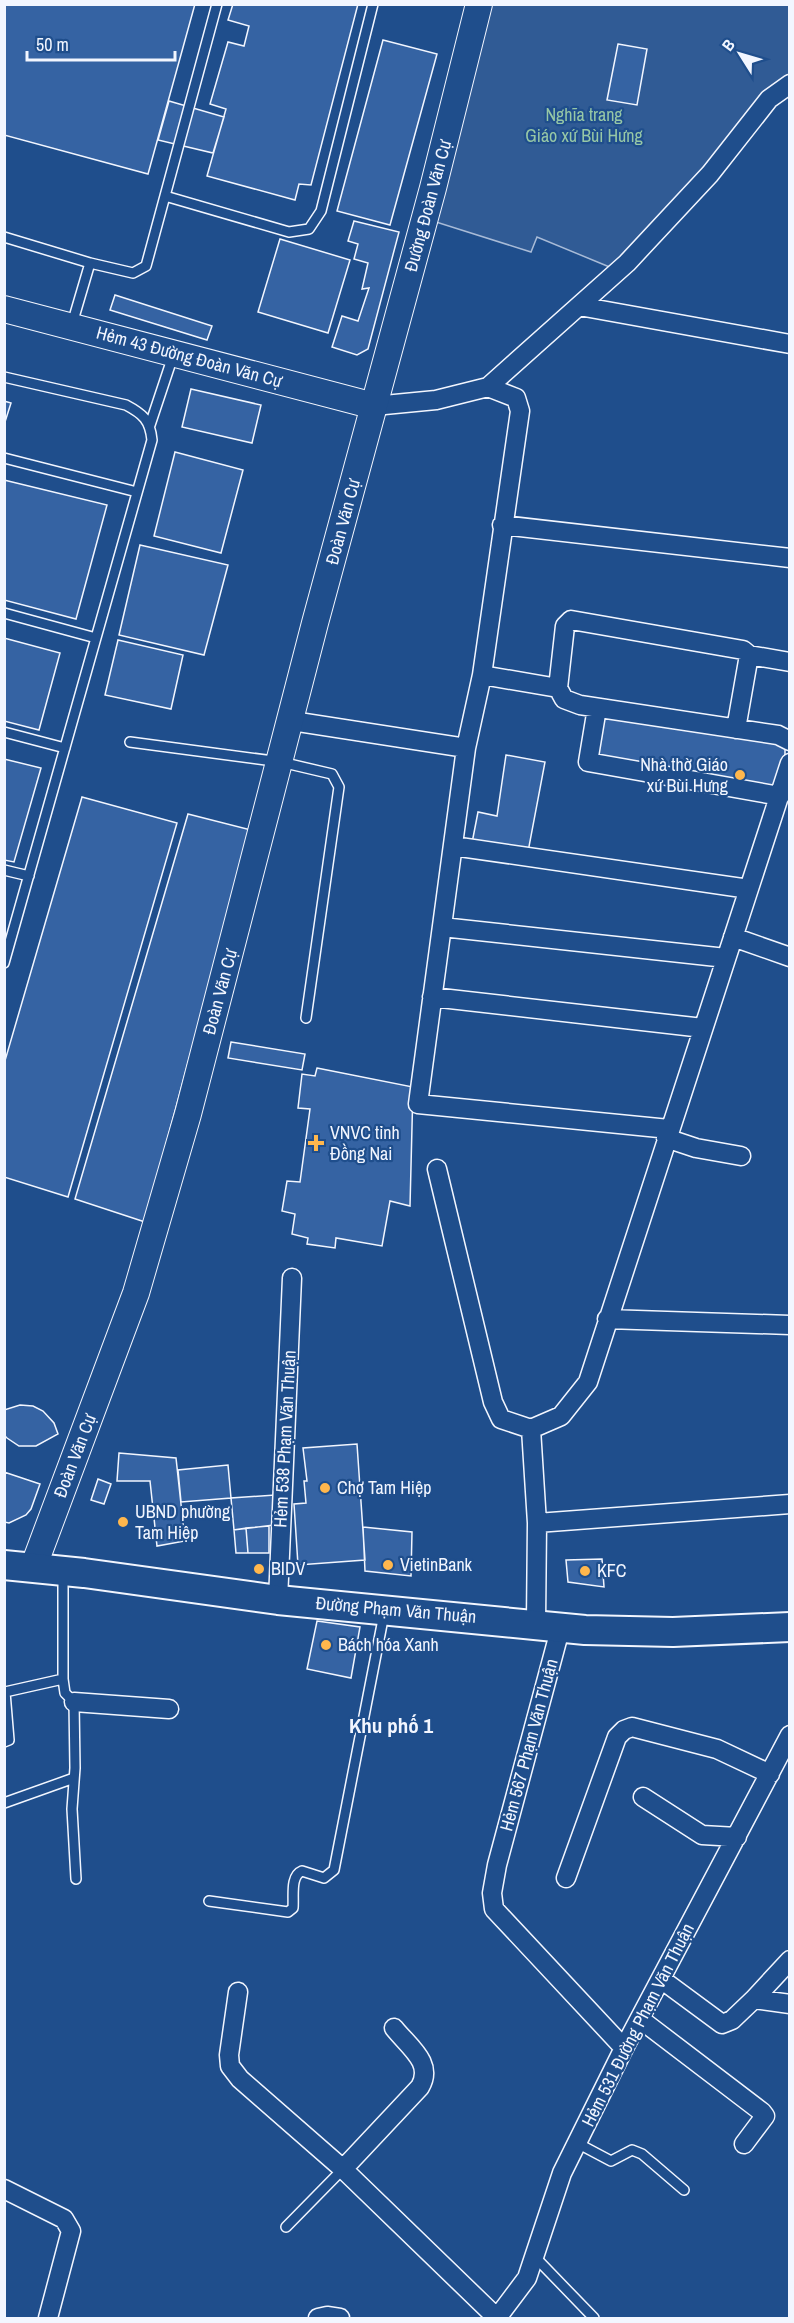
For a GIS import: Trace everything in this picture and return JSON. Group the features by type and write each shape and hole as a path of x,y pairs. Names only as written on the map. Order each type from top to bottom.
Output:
{"main road":[{"name":"Đường Phạm Văn Thuận","path":"4,1566 278,1600 585,1630 673,1632 789,1627"}],"street":[{"name":"Đường Đoàn Văn Cự","path":"374,406 433,188 479,4"},
{"path":"374,406 436,400 488,387 627,263 710,174 769,99 789,84"},
{"path":"579,306 789,344"},
{"name":"Hẻm 43 Đường Đoàn Văn Cự","path":"4,309 374,406"},
{"path":"488,387 512,395 519,402 512,471 502,525 482,675 466,748 418,1104 668,1134 696,1148 741,1156"},
{"name":"Đoàn Văn Cự","path":"33,1568 140,1280 188,1114 374,406"},
{"path":"502,525 789,558"},
{"path":"789,662 749,655 743,650 731,647 571,620 565,626 558,688 568,702 778,735 789,741"},
{"path":"736,729 749,655"},
{"path":"482,675 558,688"},
{"path":"597,708 588,762 780,796"},
{"path":"292,721 466,748"},
{"path":"438,1169 493,1402 501,1419 531,1429 561,1416 588,1382 789,763"},
{"path":"453,846 749,889"},
{"path":"442,927 726,958"},
{"path":"733,937 789,957"},
{"path":"432,997 703,1028"},
{"name":"Hẻm 538 Phạm Văn Thuận","path":"278,1600 292,1278"},
{"path":"608,1319 789,1325"},
{"name":"Hẻm 567 Phạm Văn Thuận","path":"531,1429 537,1523 549,1625 497,1865 492,1893 494,1909 624,2048"},
{"path":"537,1523 789,1504"},
{"path":"74,1702 169,1709"},
{"path":"566,1878 617,1737 624,1730 632,1727 717,1749 770,1774"},
{"name":"Hẻm 531 Đường Phạm Văn Thuận","path":"497,2319 527,2278 562,2173 624,2048 789,1736"},
{"path":"644,1797 702,1835 737,1836"},
{"path":"661,1979 722,2024 732,2020 754,1999 789,1960"},
{"path":"238,1992 229,2055 230,2066 240,2079 343,2169 497,2319"},
{"path":"754,1999 789,2004"},
{"path":"640,2019 762,2112 765,2116 744,2145"},
{"path":"343,2169 420,2087 426,2077 426,2067 394,2028"},
{"path":"4,2189 64,2219 71,2231 48,2319"},
{"path":"318,2319 327,2316 340,2319"}],"lane":[{"path":"4,237 90,263 133,273 146,266 217,4"},
{"path":"165,196 290,232 309,229 321,211 373,4"},
{"path":"72,327 90,263"},
{"path":"4,963 152,440 150,424 173,353"},
{"path":"4,377 126,405 142,413 150,424"},
{"path":"4,459 137,492"},
{"path":"4,613 96,638"},
{"path":"4,732 65,748"},
{"path":"130,742 280,762 332,774 339,787 306,1018"},
{"path":"4,870 29,876"},
{"path":"63,1572 63,1679 65,1693 74,1702 72,1809 76,1880"},
{"path":"209,1901 288,1912 293,1908 294,1878 298,1873 302,1871 324,1878 334,1870 385,1609"},
{"path":"4,1742 9,1740 5,1692 63,1679"},
{"path":"4,1803 74,1778"},
{"path":"577,2144 611,2161 632,2150 642,2154 684,2190"},
{"path":"286,2228 343,2169"},
{"path":"534,2256 594,2319"}],"shaded area":[{"name":"Nghĩa trang Giáo xứ Bùi Hưng","path":"491,5 789,5 789,77 612,268 537,237 531,252 436,222"}],"building":[{"path":"4,4 195,4 148,174 4,135"},
{"path":"233,4 358,4 311,185 299,184 295,200 207,176 226,109 210,104 228,42 244,46 249,26 228,20"},
{"path":"383,40 437,54 390,225 337,211"},
{"path":"618,44 647,49 637,105 607,100"},
{"path":"169,101 224,117 213,153 158,140"},
{"path":"354,221 399,232 368,349 357,355 332,347 342,316 358,321 369,288 362,289 368,263 354,259 358,244 348,241"},
{"path":"280,239 350,260 328,333 258,312"},
{"path":"115,295 212,326 207,340 110,310"},
{"path":"191,389 261,405 252,443 182,427"},
{"path":"4,401 11,403 4,425"},
{"path":"175,452 243,470 221,553 154,536"},
{"path":"4,480 107,505 76,619 4,600"},
{"path":"140,545 228,565 204,655 119,635"},
{"path":"4,638 60,653 39,730 4,721"},
{"path":"118,640 183,655 171,709 105,695"},
{"path":"603,715 782,744 785,747 785,754 775,787 595,757"},
{"path":"506,755 545,762 528,852 472,843 478,812 497,816"},
{"path":"4,759 41,768 14,862 4,860"},
{"path":"82,797 177,823 68,1197 4,1177 4,1064"},
{"path":"188,814 251,830 145,1222 75,1199"},
{"path":"231,1042 305,1054 302,1070 228,1058"},
{"path":"317,1068 413,1087 410,1206 390,1201 382,1246 336,1238 335,1248 307,1244 308,1238 292,1234 295,1214 282,1211 287,1181 300,1182 310,1109 298,1108 302,1074 315,1076"},
{"path":"20,1405 33,1406 43,1411 54,1423 58,1434 36,1446 19,1446 7,1438 4,1435 4,1410"},
{"name":"Chợ Tam Hiệp","path":"357,1444 365,1560 298,1565 294,1504 306,1503 304,1481 307,1481 303,1448"},
{"path":"119,1453 176,1458 185,1541 157,1546 150,1481 117,1481"},
{"path":"228,1465 231,1498 181,1502 178,1470"},
{"path":"4,1472 40,1484 31,1509 26,1515 9,1523 4,1522"},
{"path":"98,1479 111,1484 104,1504 91,1500"},
{"path":"275,1495 274,1525 234,1530 231,1498"},
{"path":"269,1526 269,1553 248,1553 246,1528"},
{"name":"VietinBank","path":"363,1527 412,1532 411,1576 365,1571"},
{"path":"246,1528 248,1553 236,1553 234,1530"},
{"name":"KFC","path":"602,1559 604,1587 568,1582 566,1560"},
{"path":"317,1621 360,1627 351,1678 307,1669"}],"place":[{"name":"Nhà thờ Giáo xứ Bùi Hưng","path":"740,775"},
{"name":"VNVC tỉnh Đồng Nai","path":"316,1143"},
{"name":"Chợ Tam Hiệp","path":"325,1488"},
{"name":"UBND phường Tam Hiệp","path":"123,1522"},
{"name":"VietinBank","path":"388,1565"},
{"name":"BIDV","path":"259,1569"},
{"name":"KFC","path":"585,1571"},
{"name":"Bách hóa Xanh","path":"326,1645"}],"district":[{"name":"Khu phố 1","path":"391,1726"}]}
